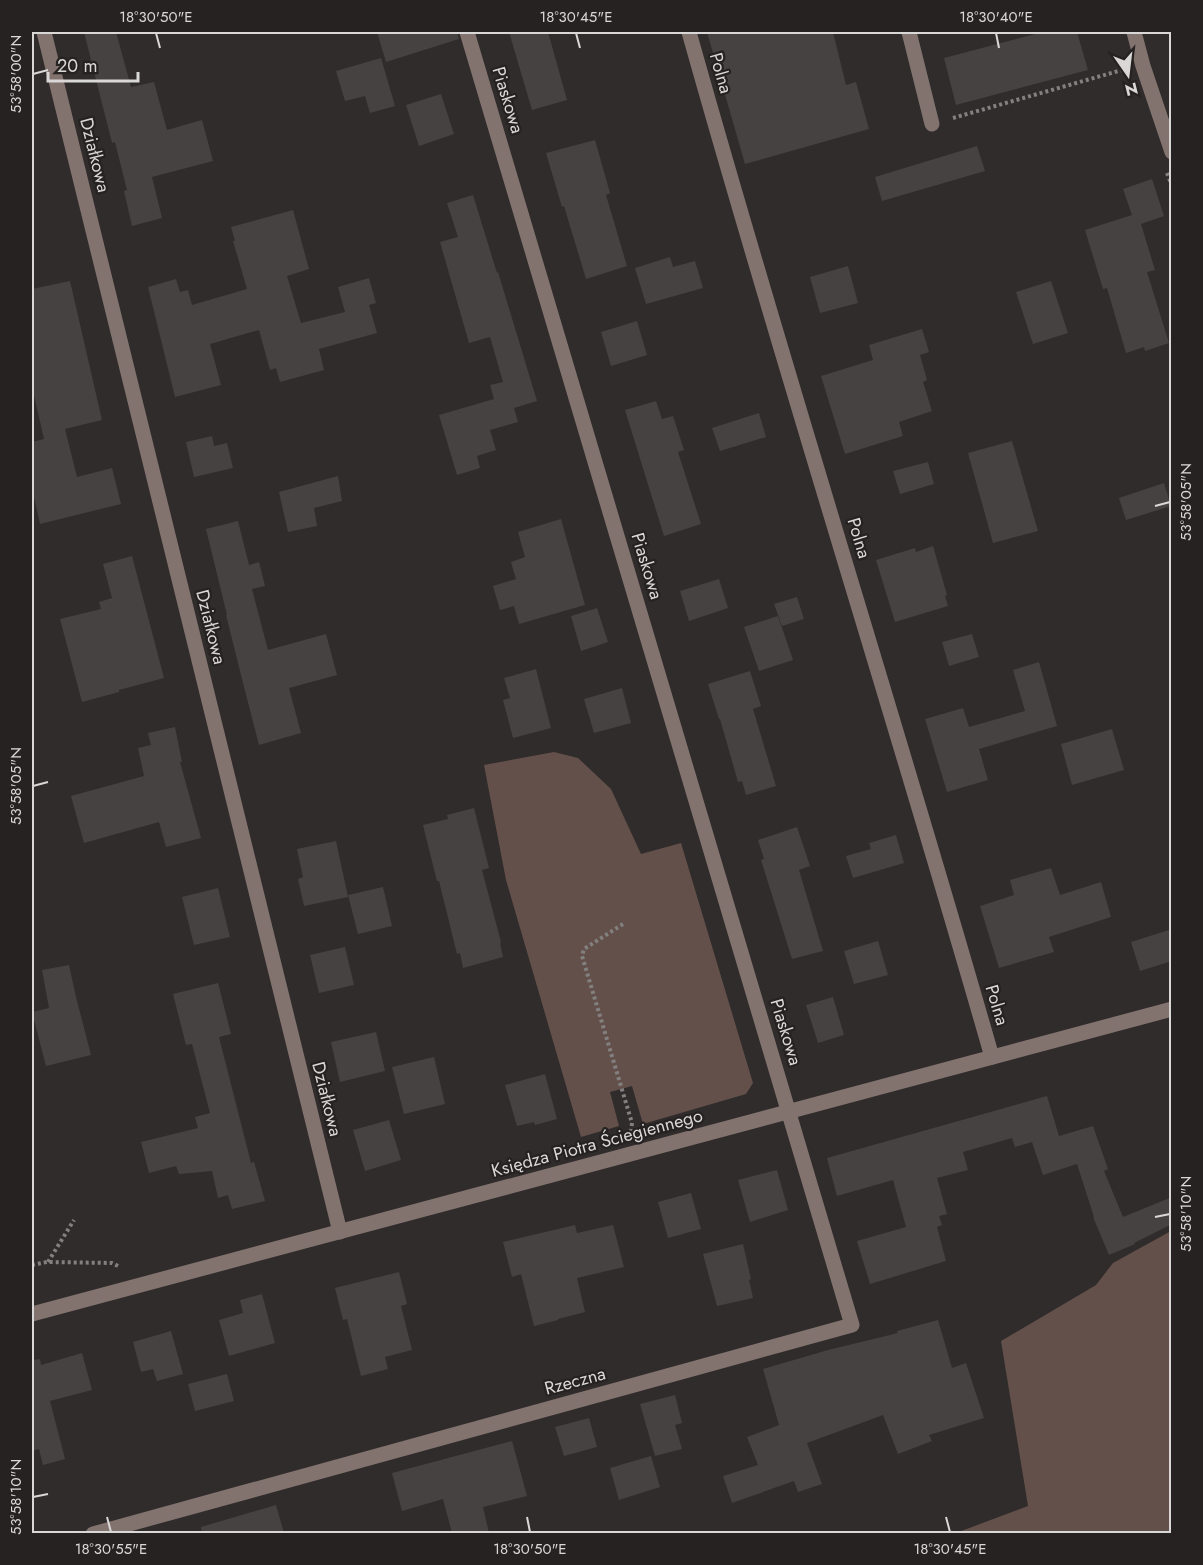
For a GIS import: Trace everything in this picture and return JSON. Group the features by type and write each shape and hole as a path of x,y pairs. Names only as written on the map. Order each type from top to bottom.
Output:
{"street":[{"name":"Działkowa","path":"44,32 340,1232"},
{"name":"Piaskowa","path":"467,32 789,1112"},
{"name":"Polna","path":"689,32 731,182 992,1057"},
{"path":"909,32 932,124"},
{"path":"1134,32 1170,147"},
{"name":"Księdza Piotra Ściegiennego","path":"32,1314 1172,1009"},
{"name":"Rzeczna","path":"93,1533 852,1325 789,1112"}],"path":[{"path":"932,124 1127,69"},
{"path":"622,924 584,949 582,956 632,1123 631,1135"},
{"path":"47,1262 74,1220"},
{"path":"32,1265 47,1262 112,1263 126,1270"}],"shaded area":[{"path":"554,752 578,758 611,789 641,854 681,843 753,1083 746,1094 643,1124 632,1086 610,1092 619,1126 581,1137 506,880 484,765"},
{"path":"1171,1231 1171,1533 956,1533 1028,1506 1001,1341 1096,1285 1113,1263"}],"building":[{"path":"84,32 116,32 131,87 154,82 167,130 202,120 213,161 152,177 162,218 132,226 124,191 127,190 115,142 112,143"},
{"path":"377,32 457,32 459,39 386,62"},
{"path":"509,32 548,32 567,100 532,110"},
{"path":"707,32 833,32 846,85 856,82 869,129 745,164"},
{"path":"1043,32 1077,32 1088,70 956,105 944,58"},
{"path":"381,58 395,106 370,113 365,96 345,101 336,71"},
{"path":"441,94 454,134 419,146 406,105"},
{"path":"595,140 610,193 606,195 627,266 586,279 546,153"},
{"path":"977,146 985,171 882,201 875,177"},
{"path":"1152,179 1164,216 1141,224 1155,270 1147,272 1169,343 1145,351 1144,347 1126,353 1107,288 1103,289 1085,230 1132,215 1123,189"},
{"path":"473,195 537,401 514,408 518,422 490,430 496,450 477,456 480,468 457,475 439,415 494,399 490,385 503,382 490,337 469,343 440,242 458,237 447,203"},
{"path":"293,210 309,269 287,276 301,323 345,312 338,287 369,278 376,303 369,305 377,333 319,349 324,370 280,382 276,368 270,370 259,330 210,344 221,385 175,397 148,287 176,279 180,292 188,290 192,305 247,289 231,227"},
{"path":"670,257 673,267 695,261 703,288 646,304 635,268"},
{"path":"848,266 858,303 820,313 810,277"},
{"path":"70,281 102,420 65,429 77,477 112,468 121,504 40,524 32,488 32,442 44,439 32,387 32,289"},
{"path":"1051,281 1068,333 1033,344 1016,292"},
{"path":"637,321 647,355 611,366 601,332"},
{"path":"922,329 929,352 920,355 927,380 923,382 932,411 899,422 903,436 845,454 821,376 873,360 869,345"},
{"path":"656,401 662,419 673,416 684,450 678,452 701,524 664,536 625,410"},
{"path":"759,413 766,437 720,451 712,428"},
{"path":"212,436 214,446 227,443 233,468 194,477 186,442"},
{"path":"1012,441 1038,531 993,543 968,453"},
{"path":"928,462 934,484 900,494 893,471"},
{"path":"338,476 342,501 314,508 317,526 288,532 279,492"},
{"path":"1164,483 1171,506 1126,520 1119,498"},
{"path":"561,519 585,605 519,624 514,606 500,610 493,586 516,579 511,562 525,557 518,532"},
{"path":"238,521 249,565 259,562 265,586 252,589 268,650 326,634 337,675 289,688 301,733 259,745 206,529"},
{"path":"933,546 948,606 895,622 876,560 915,548 916,552"},
{"path":"132,556 164,678 82,702 60,619 101,609 99,602 112,598 103,564"},
{"path":"719,579 728,608 689,621 680,591"},
{"path":"797,597 804,619 782,626 774,604"},
{"path":"597,608 608,642 581,651 571,616"},
{"path":"778,616 793,660 759,671 744,627"},
{"path":"972,634 979,657 949,666 942,642"},
{"path":"1039,662 1057,726 979,749 988,780 947,792 925,719 963,708 969,727 1025,711 1013,670"},
{"path":"536,669 551,728 513,738 503,700 510,698 504,678"},
{"path":"750,671 761,706 753,709 776,786 746,795 742,781 738,782 708,684"},
{"path":"622,688 631,723 594,733 584,699"},
{"path":"175,727 182,762 180,762 201,838 166,847 159,822 84,843 71,796 144,776 138,748 151,745 148,733"},
{"path":"1112,729 1124,770 1072,785 1061,744"},
{"path":"474,808 489,868 482,870 503,957 463,968 460,953 457,954 423,825 448,819 447,815"},
{"path":"797,827 810,866 799,870 823,951 792,959 761,860 764,859 758,840"},
{"path":"896,835 904,863 853,878 846,856 871,849 869,843"},
{"path":"336,841 348,897 304,906 298,879 303,877 297,849"},
{"path":"1051,868 1060,895 1101,882 1111,917 1049,937 1054,952 999,968 980,906 1014,895 1010,880"},
{"path":"383,887 392,926 358,934 348,895"},
{"path":"218,888 230,937 194,945 182,897"},
{"path":"1172,929 1172,961 1140,971 1131,942"},
{"path":"878,941 888,975 854,984 844,951"},
{"path":"345,947 354,985 319,993 310,955"},
{"path":"69,965 91,1055 46,1066 32,1012 49,1008 42,970"},
{"path":"218,983 231,1034 219,1037 251,1163 254,1162 265,1201 232,1209 228,1195 218,1198 212,1171 179,1174 176,1166 149,1173 141,1142 198,1128 195,1117 210,1113 192,1044 186,1045 173,994"},
{"path":"833,997 844,1035 818,1043 806,1005"},
{"path":"376,1032 385,1071 340,1082 331,1042"},
{"path":"434,1057 445,1104 404,1114 392,1067"},
{"path":"545,1074 557,1119 535,1125 534,1122 517,1126 505,1085"},
{"path":"1047,1096 1059,1136 1093,1126 1108,1169 1104,1171 1123,1217 1172,1197 1172,1224 1109,1255 1093,1217 1077,1164 1043,1175 1032,1142 1015,1147 1012,1138 963,1152 968,1170 937,1178 947,1214 939,1216 942,1225 937,1227 946,1261 870,1284 857,1241 906,1227 893,1180 837,1196 827,1158"},
{"path":"389,1120 401,1160 365,1171 353,1130"},
{"path":"777,1170 788,1210 750,1222 738,1180"},
{"path":"691,1193 701,1229 668,1238 658,1202"},
{"path":"575,1225 577,1233 613,1225 624,1267 577,1278 585,1312 534,1326 521,1274 512,1277 503,1242"},
{"path":"743,1244 753,1298 717,1306 703,1254"},
{"path":"399,1272 407,1304 401,1306 412,1350 385,1357 388,1369 361,1376 347,1319 343,1320 335,1288"},
{"path":"262,1294 275,1343 229,1356 219,1320 243,1313 240,1300"},
{"path":"938,1320 952,1368 966,1363 984,1418 929,1435 932,1441 898,1454 883,1415 807,1443 822,1484 798,1492 794,1481 732,1503 723,1476 758,1465 747,1437 779,1425 763,1369"},
{"path":"171,1331 183,1374 157,1381 153,1369 141,1372 133,1342"},
{"path":"82,1353 92,1390 50,1401 65,1459 43,1465 39,1449 32,1451 32,1360 40,1359 41,1365"},
{"path":"227,1374 234,1401 195,1411 188,1384"},
{"path":"675,1395 682,1423 675,1425 682,1449 655,1456 640,1404"},
{"path":"589,1418 597,1447 564,1456 555,1427"},
{"path":"512,1441 527,1496 483,1507 489,1533 452,1533 443,1499 402,1511 392,1473"},
{"path":"651,1456 660,1487 619,1500 610,1468"},
{"path":"276,1505 284,1533 202,1533 201,1527"}]}
